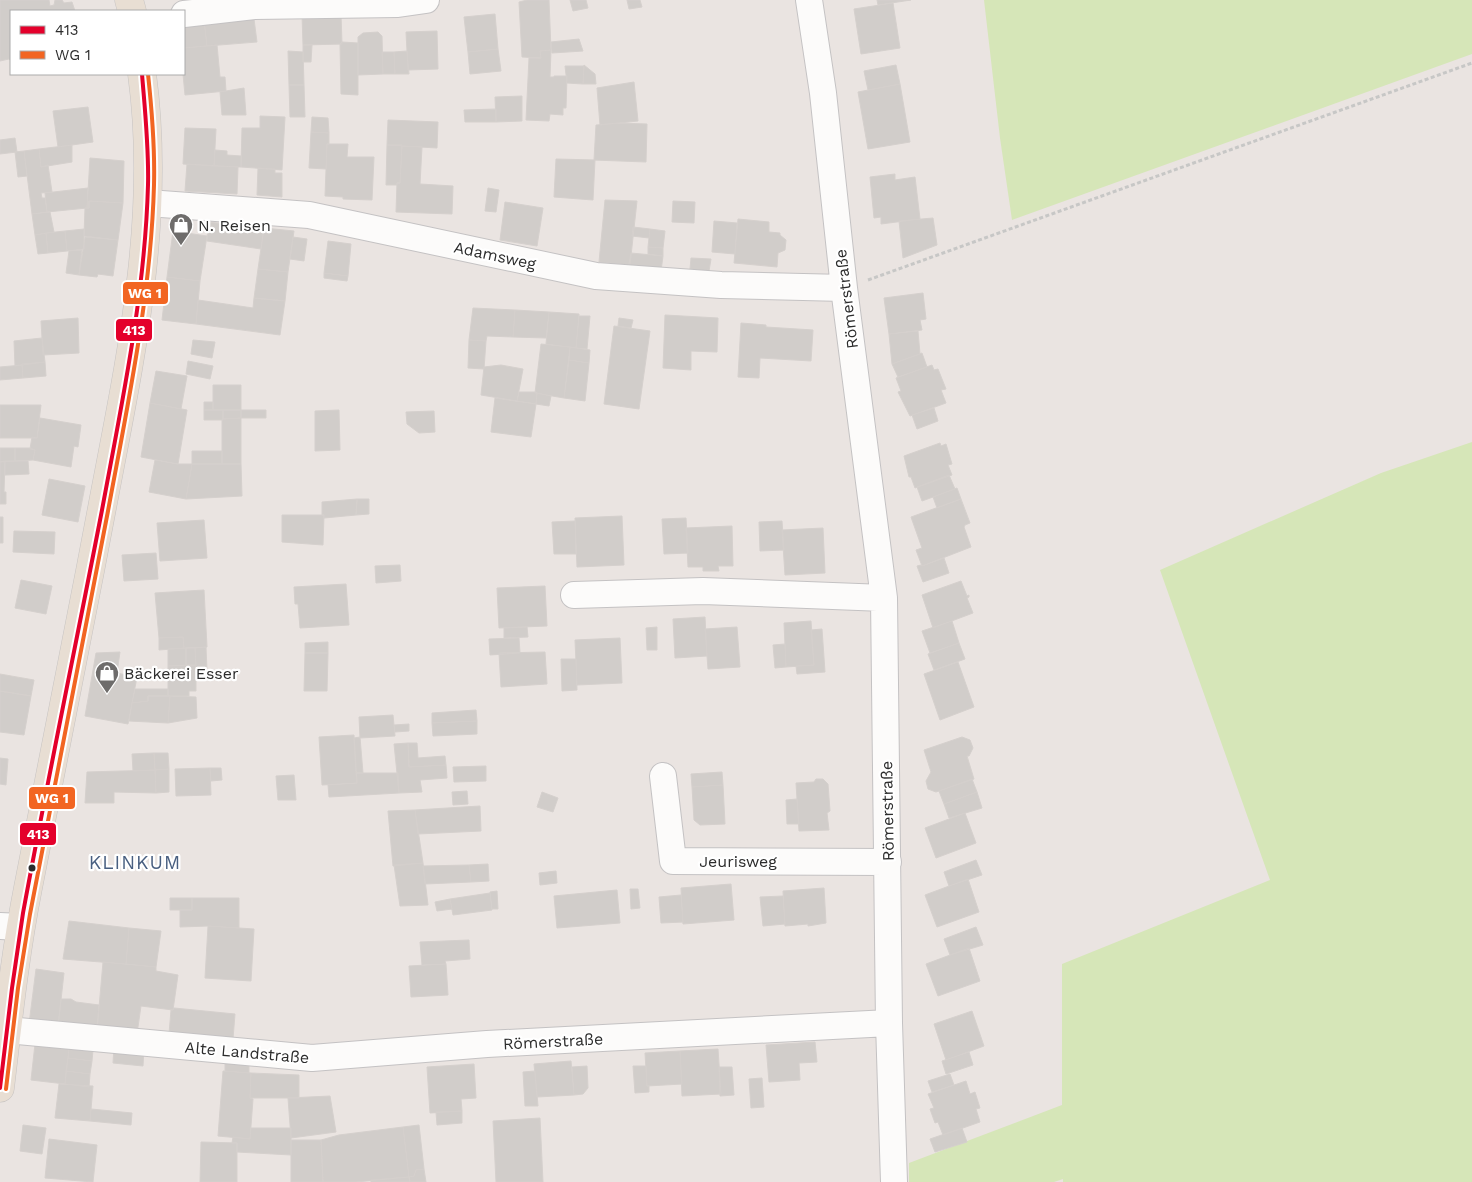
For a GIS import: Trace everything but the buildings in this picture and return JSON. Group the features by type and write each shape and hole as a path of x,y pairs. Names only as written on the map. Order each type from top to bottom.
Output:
{"main road":[{"path":"0,1088 7,1030 11,927 42,815 88,591 142,283 148,202 147,111 142,75"}],"street":[{"path":"185,14 254,6 398,4 426,0"},
{"name":"Römerstraße","path":"810,0 823,92 844,288 884,598 889,1023 894,1182"},
{"name":"Adamsweg","path":"148,202 310,215 596,276 721,284 844,288"},
{"path":"574,595 703,591 884,598"},
{"name":"Jeurisweg","path":"663,776 672,860 888,862"},
{"name":"Römerstraße","path":"487,1044 889,1023"},
{"name":"Alte Landstraße","path":"7,1030 312,1058 487,1044"}],"path":[{"path":"844,288 1472,63"}],"green space":[{"path":"984,0 1472,0 1472,54 1012,220 1000,138"},
{"path":"1472,442 1472,1182 1063,1182 1063,1179 1054,1182 909,1182 909,1163 1062,1105 1062,964 1270,880 1160,570 1381,473"}],"transit line":[{"name":"413","path":"0,1088 23,913 125,389 137,308 146,226 148,185 142,75"},
{"path":"6,1089 18,988 30,914 108,511 143,308 152,226 154,185 153,130 148,75"}],"place":[{"name":"N. Reisen","path":"181,246"},
{"name":"Bäckerei Esser","path":"107,694"}],"district":[{"name":"KLINKUM","path":"135,862"}]}
